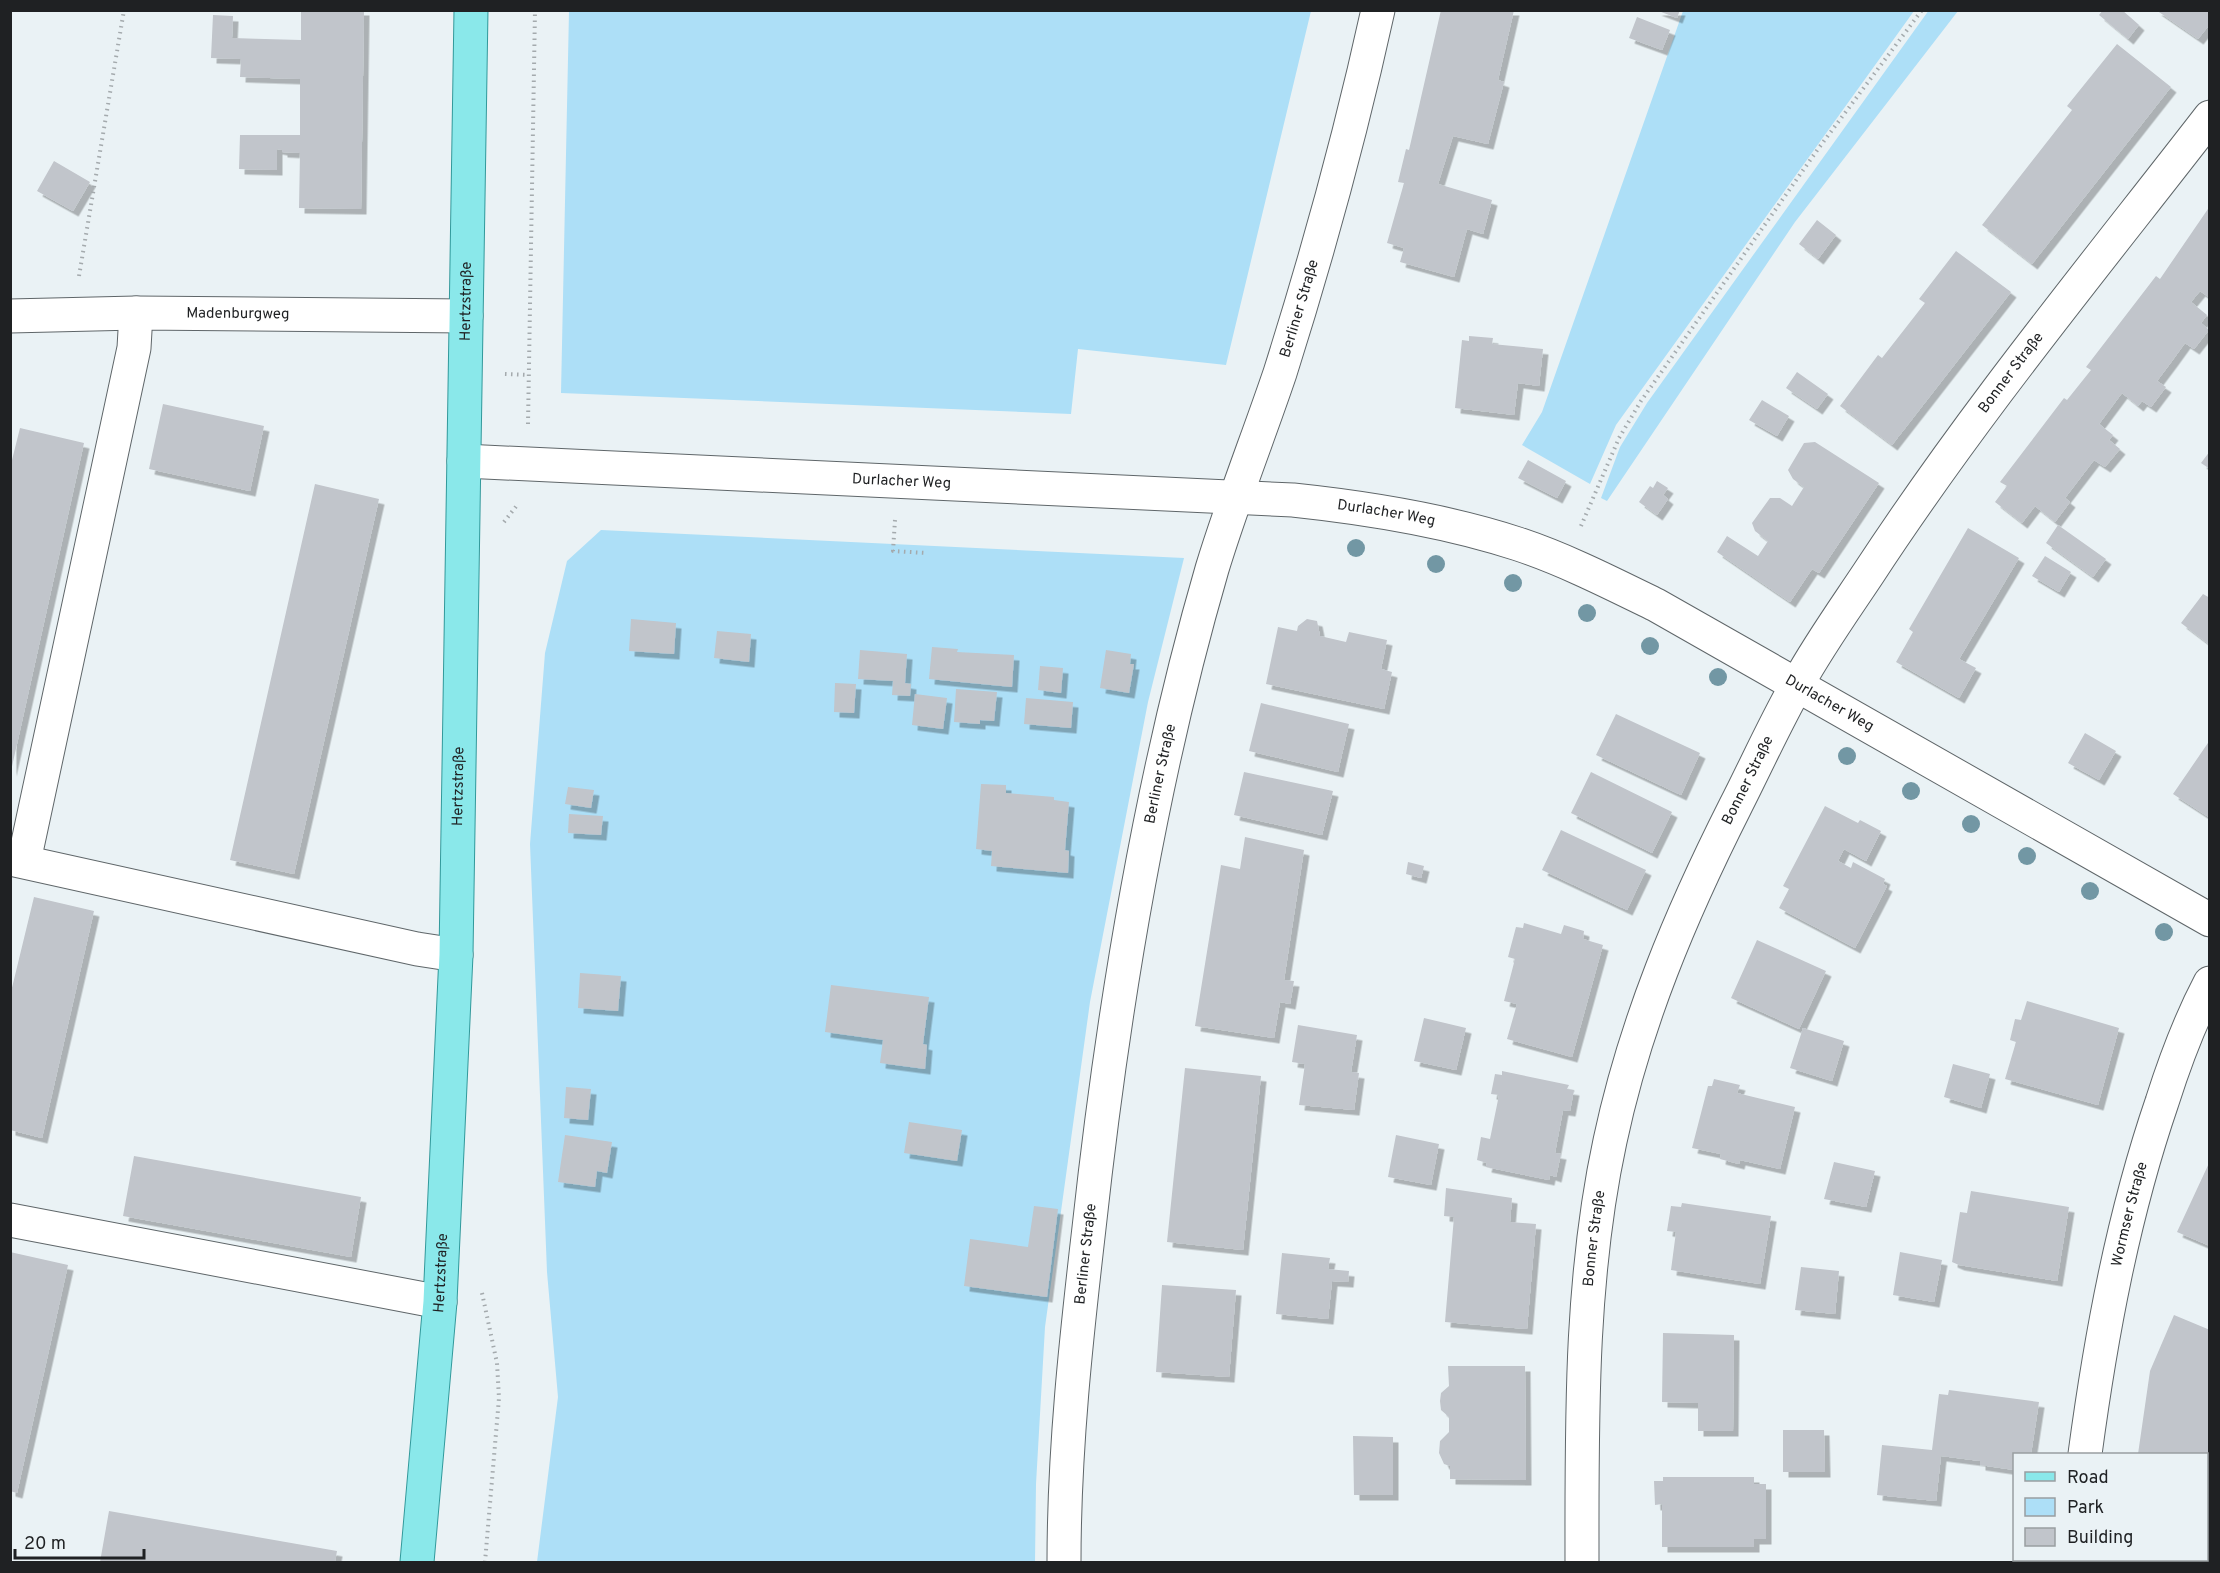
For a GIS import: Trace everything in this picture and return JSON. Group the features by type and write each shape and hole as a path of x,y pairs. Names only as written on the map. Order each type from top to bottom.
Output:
{"main road":[{"name":"Hertzstraße","path":"417,1563 440,1302 456,955 471,10"}],"street":[{"name":"Berliner Straße","path":"1064,1563 1064,1475 1068,1414 1094,1181 1123,980 1169,735 1212,569 1278,377 1321,241 1360,95 1378,10"},
{"name":"Bonner Straße","path":"1582,1563 1582,1423 1587,1298 1603,1176 1620,1097 1637,1038 1663,963 1719,839 1797,684 1942,464 2210,117"},
{"name":"Madenburgweg","path":"10,316 136,313 466,316"},
{"path":"136,313 135,348 17,860 417,949 456,955"},
{"name":"Durlacher Weg","path":"464,461 1236,496 1375,510 1417,517 1518,544 1612,583 1797,684 2210,920"},
{"name":"Wormser Straße","path":"2085,1453 2110,1302 2127,1218 2145,1151 2174,1064 2210,983"},
{"path":"10,1220 440,1302"}],"path":[{"path":"72,314 124,10"},
{"path":"501,527 511,510 528,498 535,10"},
{"path":"1579,532 1619,438 1641,401 1818,149 1922,10"},
{"path":"896,507 893,550 926,553"},
{"path":"481,1281 497,1363 499,1398 485,1563"}],"green space":[{"path":"1929,10 1958,11 1795,222 1607,501 1601,498 1620,447 1647,403"},
{"path":"569,11 1311,11 1226,365 1078,349 1071,414 561,393"},
{"path":"1683,11 1914,11 1616,425 1590,484 1522,445 1542,412"},
{"path":"601,530 1184,558 1148,702 1090,1002 1045,1327 1036,1484 1035,1562 537,1562 558,1397 547,1272 530,844 545,653 567,561"}],"building":[{"path":"301,10 364,10 361,209 299,208 300,153 282,152 277,149 277,170 239,169 240,135 300,135 300,79 240,77 241,59 211,58 213,15 233,16 232,38 301,40"},
{"path":"1441,10 1514,10 1498,80 1504,82 1488,144 1453,136 1438,184 1492,200 1483,234 1467,229 1454,277 1400,262 1404,248 1387,243 1404,183 1398,182 1406,149 1409,150"},
{"path":"1656,10 1680,10 1677,18"},
{"path":"2103,10 2122,10 2139,25 2128,39 2099,15"},
{"path":"2156,10 2210,10 2210,24 2198,39"},
{"path":"1637,17 1670,30 1662,50 1629,38"},
{"path":"2117,44 2171,87 2032,264 1982,225 2072,110 2067,106"},
{"path":"54,161 90,182 73,211 37,191"},
{"path":"2210,206 2210,298 2200,291 2191,302 2207,315 2201,323 2209,330 2194,349 2185,343 2157,381 2166,387 2151,407 2142,401 2138,406 2122,393 2099,424 2113,435 2109,440 2120,449 2105,467 2094,460 2065,498 2070,502 2055,522 2035,506 2022,523 1995,502 2007,486 2000,482 2064,398 2067,400 2091,370 2086,367 2156,276 2160,279"},
{"path":"1817,220 1836,235 1818,259 1799,244"},
{"path":"1956,251 2011,292 1892,445 1840,406 1878,355 1882,358 1925,303 1919,299"},
{"path":"1469,336 1493,338 1492,344 1543,349 1539,386 1518,383 1514,415 1455,408 1462,340 1469,341"},
{"path":"1797,372 1828,394 1817,409 1786,388"},
{"path":"1762,400 1789,416 1777,436 1749,420"},
{"path":"163,404 264,426 250,491 149,469"},
{"path":"20,428 84,443 11,771 10,468"},
{"path":"1815,442 1879,483 1819,573 1812,569 1790,602 1717,552 1727,536 1758,556 1768,541 1755,531 1752,523 1770,498 1780,498 1792,506 1804,487 1793,479 1788,470 1804,443"},
{"path":"2210,451 2210,469 2201,463"},
{"path":"1528,460 1566,481 1557,498 1518,478"},
{"path":"1657,481 1668,488 1663,495 1668,499 1657,515 1639,502 1650,486 1653,488"},
{"path":"315,484 379,499 294,874 230,860"},
{"path":"2058,525 2106,559 2093,577 2046,543"},
{"path":"1968,528 2019,558 1959,659 1976,668 1959,698 1896,662 1913,632 1909,629"},
{"path":"2045,556 2071,572 2059,592 2032,576"},
{"path":"2203,594 2210,598 2210,645 2181,623"},
{"path":"631,619 676,623 674,654 629,651"},
{"path":"1307,619 1317,621 1320,636 1346,642 1349,632 1387,640 1381,669 1392,672 1384,709 1266,684 1278,627 1297,631 1298,626"},
{"path":"717,631 751,634 749,662 714,658"},
{"path":"932,647 958,649 957,652 1014,655 1012,687 929,679"},
{"path":"860,650 907,654 905,683 911,684 910,696 892,695 893,681 858,679"},
{"path":"1106,650 1131,654 1130,664 1134,664 1129,693 1100,688"},
{"path":"1040,666 1063,668 1061,693 1038,690"},
{"path":"835,683 856,684 854,713 834,712"},
{"path":"956,689 997,692 994,721 980,720 980,724 954,722"},
{"path":"915,694 947,698 943,729 912,725"},
{"path":"1026,698 1073,702 1071,728 1024,724"},
{"path":"1261,703 1349,724 1338,772 1249,751"},
{"path":"1616,714 1700,753 1681,795 1596,755"},
{"path":"2085,733 2116,751 2099,780 2068,763"},
{"path":"2210,740 2210,818 2173,794"},
{"path":"1244,772 1333,791 1322,835 1234,815"},
{"path":"1591,772 1672,812 1652,853 1571,813"},
{"path":"981,784 1006,785 1006,793 1054,797 1054,800 1069,802 1065,850 1069,851 1068,873 991,866 992,851 976,849"},
{"path":"568,787 594,790 591,808 565,804"},
{"path":"1825,806 1858,823 1860,820 1881,831 1866,861 1844,849 1838,861 1851,868 1853,862 1885,879 1883,884 1887,886 1855,948 1779,908 1789,889 1783,886"},
{"path":"569,814 603,816 601,835 568,833"},
{"path":"1561,830 1646,870 1627,910 1542,870"},
{"path":"1245,837 1304,850 1284,980 1294,981 1290,1004 1280,1002 1274,1038 1195,1026 1221,865 1240,869"},
{"path":"1408,862 1424,866 1421,878 1406,874"},
{"path":"34,897 94,911 42,1138 10,1130 10,996"},
{"path":"1524,923 1561,934 1564,925 1584,931 1583,939 1603,945 1572,1057 1507,1039 1517,1004 1504,1001 1515,959 1508,957 1516,927 1523,928"},
{"path":"1757,940 1826,971 1799,1029 1731,998"},
{"path":"580,973 621,976 618,1011 578,1008"},
{"path":"831,985 929,997 923,1044 927,1045 925,1069 880,1063 883,1040 825,1032"},
{"path":"2027,1001 2119,1028 2098,1105 2005,1079 2016,1042 2010,1040 2015,1019 2021,1020"},
{"path":"1424,1018 1466,1028 1456,1070 1414,1061"},
{"path":"1298,1025 1357,1035 1351,1072 1359,1073 1354,1110 1299,1105 1305,1064 1292,1062"},
{"path":"1803,1028 1844,1041 1832,1081 1790,1068"},
{"path":"1953,1064 1990,1074 1981,1108 1944,1097"},
{"path":"1185,1068 1261,1076 1243,1250 1167,1242"},
{"path":"1502,1071 1569,1085 1567,1089 1574,1090 1570,1111 1563,1110 1555,1153 1561,1154 1556,1177 1550,1175 1549,1180 1486,1167 1487,1163 1477,1160 1481,1137 1490,1139 1499,1095 1491,1094 1495,1074 1502,1075"},
{"path":"1714,1079 1740,1085 1737,1093 1795,1107 1780,1169 1740,1160 1739,1164 1720,1159 1721,1154 1692,1148 1708,1086 1712,1086"},
{"path":"566,1087 591,1089 588,1120 564,1118"},
{"path":"909,1122 962,1130 957,1161 904,1153"},
{"path":"565,1135 612,1142 607,1173 597,1171 595,1187 558,1182"},
{"path":"1396,1135 1439,1144 1431,1185 1388,1177"},
{"path":"134,1156 361,1197 351,1257 123,1216"},
{"path":"2210,1161 2210,1246 2177,1232"},
{"path":"1834,1162 1875,1171 1866,1207 1824,1199"},
{"path":"1446,1188 1512,1198 1510,1222 1536,1224 1527,1329 1445,1322 1454,1217 1444,1216"},
{"path":"1971,1191 2069,1207 2057,1281 1952,1262 1960,1212 1967,1213"},
{"path":"1682,1203 1771,1216 1760,1284 1671,1270 1676,1232 1667,1231 1671,1206 1681,1207"},
{"path":"1034,1206 1058,1209 1047,1297 964,1286 970,1239 1028,1247"},
{"path":"10,1252 68,1265 17,1493 10,1491"},
{"path":"1900,1252 1942,1260 1934,1302 1893,1295"},
{"path":"1282,1253 1330,1258 1328,1269 1349,1271 1348,1282 1332,1281 1328,1319 1276,1314"},
{"path":"1801,1267 1839,1271 1835,1314 1795,1310"},
{"path":"1162,1285 1236,1290 1229,1377 1156,1372"},
{"path":"2174,1315 2210,1330 2210,1471 2208,1471 2208,1453 2138,1453 2150,1371"},
{"path":"1663,1333 1734,1335 1733,1431 1698,1431 1698,1403 1662,1402"},
{"path":"1448,1366 1525,1366 1526,1480 1450,1479 1450,1466 1444,1464 1439,1453 1440,1441 1449,1432 1449,1417 1441,1410 1440,1401 1441,1393 1449,1386"},
{"path":"1949,1390 2039,1402 2031,1453 2013,1453 2013,1470 1980,1465 1980,1461 1941,1456 1936,1501 1877,1495 1882,1445 1932,1450 1939,1394 1948,1395"},
{"path":"1783,1430 1824,1430 1825,1472 1783,1472"},
{"path":"1353,1436 1393,1437 1393,1495 1354,1495"},
{"path":"1663,1477 1754,1477 1754,1484 1766,1484 1766,1539 1754,1539 1754,1547 1662,1547 1662,1504 1655,1505 1654,1481 1663,1481"},
{"path":"109,1511 337,1551 335,1562 100,1562"},
{"path":"2140,1561 2205,1561 2205,1562"}]}
